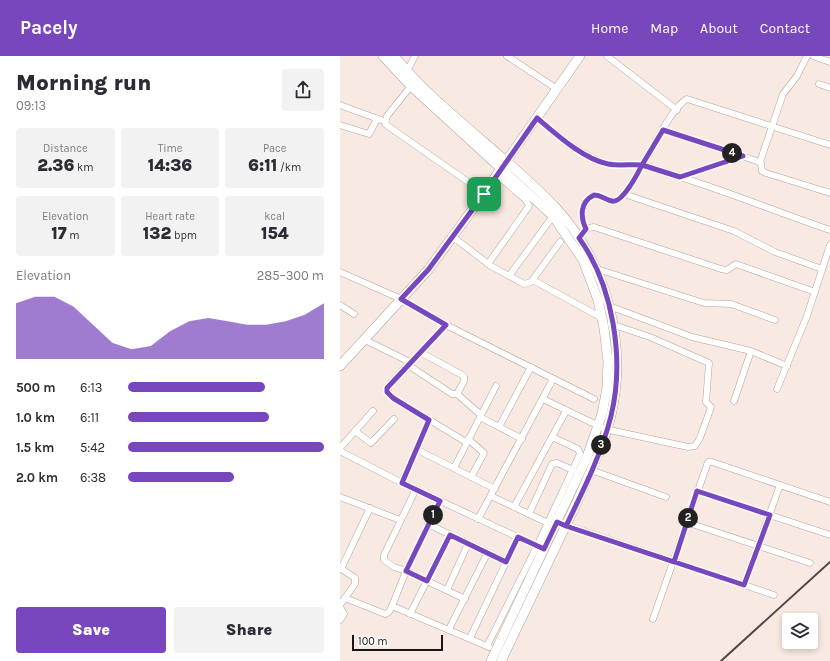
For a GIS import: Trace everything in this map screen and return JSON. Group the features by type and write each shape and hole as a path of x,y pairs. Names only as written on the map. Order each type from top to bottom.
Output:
{"street":[{"path":"383,56 411,86 502,166 557,210 579,238 597,269 609,306 607,322 608,374 603,428 591,470 559,524 541,548 487,646"},
{"path":"394,56 407,71 553,216 576,248 586,266 607,322"},
{"path":"407,71 415,56"},
{"path":"507,56 557,89"},
{"path":"340,366 415,285 453,237 580,56"},
{"path":"607,56 676,110"},
{"path":"807,56 797,76 783,94 760,162 764,172 830,193"},
{"path":"813,56 830,62"},
{"path":"819,84 830,88"},
{"path":"384,122 411,86"},
{"path":"586,229 582,221 582,210 590,197 599,195 616,201 624,194 663,130 684,100 690,99 830,145"},
{"path":"340,105 384,122 386,126 484,194"},
{"path":"537,118 560,138 600,162 617,165 642,165 738,196 830,230"},
{"path":"340,126 369,134 377,119"},
{"path":"663,130 760,162"},
{"path":"680,177 743,156"},
{"path":"488,264 529,206 502,166"},
{"path":"624,194 742,234 774,252 822,269"},
{"path":"509,276 553,216"},
{"path":"579,238 589,226 594,227 721,270 727,270 736,264 815,292"},
{"path":"453,237 488,264 524,284 528,284 532,280 560,242"},
{"path":"777,389 815,292 822,269 828,257 830,245"},
{"path":"597,269 704,303 731,304 775,320"},
{"path":"340,272 401,299 446,325 594,399"},
{"path":"532,280 607,322 650,337 709,363 706,402 711,407 697,443 691,447 603,428 543,399"},
{"path":"340,305 354,314"},
{"path":"609,306 692,337 751,351 787,366"},
{"path":"446,325 390,384 387,392 393,398 429,420 482,449 484,453 471,476"},
{"path":"365,340 409,364 452,394 457,394 480,416 522,439"},
{"path":"734,401 751,351"},
{"path":"420,352 464,376 464,381 457,394"},
{"path":"499,427 531,367"},
{"path":"478,519 553,379"},
{"path":"454,468 496,386"},
{"path":"340,448 373,411"},
{"path":"514,507 566,411"},
{"path":"355,431 372,443 394,419"},
{"path":"402,483 429,420"},
{"path":"501,661 559,524 603,428"},
{"path":"552,437 580,450 573,470 559,524"},
{"path":"416,449 495,489"},
{"path":"340,451 402,483 541,548"},
{"path":"653,619 674,562 705,466 710,462 830,502"},
{"path":"528,514 552,464 555,463 573,470"},
{"path":"591,470 666,497"},
{"path":"744,585 780,485"},
{"path":"416,489 383,558 389,565 406,571 465,599"},
{"path":"697,491 830,535"},
{"path":"491,496 528,514 774,595"},
{"path":"340,497 400,520"},
{"path":"345,598 385,614 389,612 406,571 440,501"},
{"path":"340,620 344,614 340,606 355,584 356,578 341,569 370,508"},
{"path":"686,522 810,563"},
{"path":"428,524 506,562"},
{"path":"410,614 450,535"},
{"path":"470,638 518,537"},
{"path":"447,590 468,544"},
{"path":"491,661 541,548"},
{"path":"449,629 487,554"},
{"path":"392,606 497,650"}],"railway":[{"path":"721,661 830,562"}],"route":[{"path":"484,194 428,270 401,299 446,325 387,388 389,395 429,420 402,483 440,501 406,571 427,581 450,535 506,562 518,537 544,549 557,522 566,526 674,562 688,516 697,491 770,515 744,585 663,558 566,526 607,430 613,403 616,375 612,318 606,293 597,269 579,238 586,229 581,215 584,204 594,195 599,195 613,201 619,200 628,189 642,165 680,177 743,156 663,130 642,165 608,164 590,157 560,138 537,118 484,194"}]}
